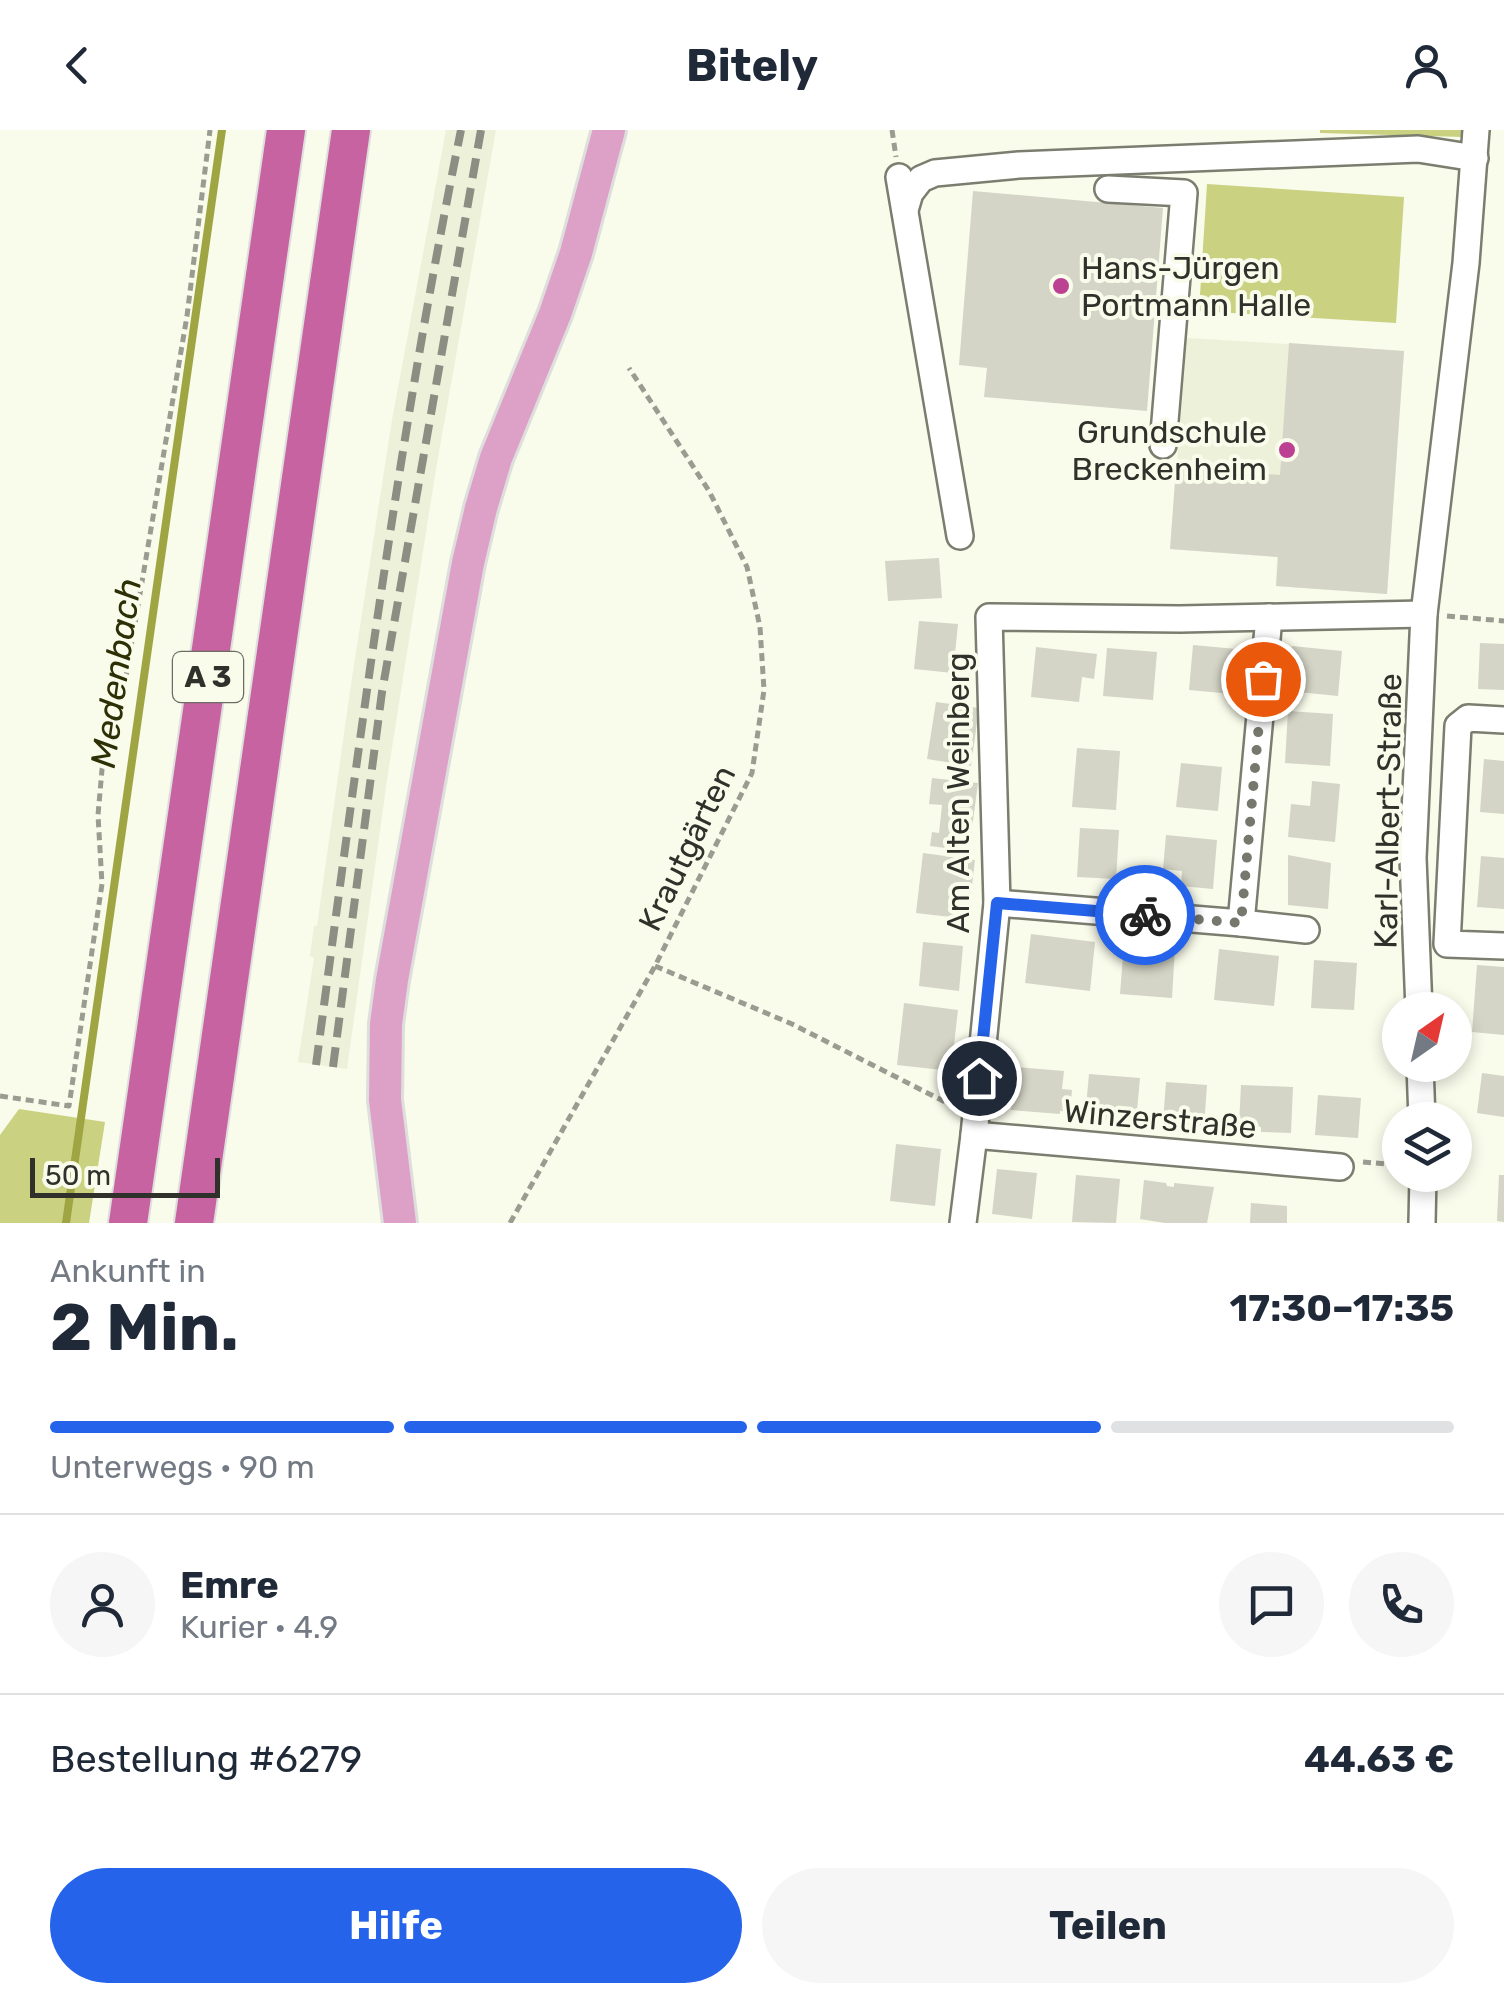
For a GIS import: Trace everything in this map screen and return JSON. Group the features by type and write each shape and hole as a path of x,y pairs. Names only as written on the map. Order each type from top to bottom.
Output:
{"highway":[{"name":"A 3","path":"128,1223 286,130"},
{"name":"A 3","path":"194,1223 351,130"}],"main road":[{"path":"400,1223 386,1100 386,1024 468,564 496,458 571,268 609,130"}],"street":[{"name":"Karl-Albert-Straße","path":"1418,992 1413,858 1424,614 1466,263 1476,130"},
{"path":"905,210 910,193 921,179 935,173 1018,165 1418,149 1475,158"},
{"path":"899,177 960,536"},
{"path":"1108,189 1184,193 1162,445"},
{"name":"Am Alten Weinberg","path":"963,1223 997,903 989,616 1424,614"},
{"path":"1241,923 1269,617"},
{"path":"1504,720 1468,718 1458,726 1447,944 1504,946"},
{"path":"997,903 1306,930"},
{"name":"Winzerstraße","path":"975,1126 1340,1167"},
{"path":"1422,1223 1423,1192"}],"path":[{"path":"0,1096 69,1106 102,884 98,815 104,747 120,706 168,433 188,316 210,130"},
{"name":"Krautgärten","path":"510,1223 655,966 752,773 764,690 760,627 748,568 709,491 629,368"},
{"path":"1424,614 1504,621"},
{"path":"655,966 792,1024 975,1126"},
{"path":"1340,1167 1347,1160 1382,1163"}],"shaded area":[{"path":"446,130 496,130 436,469 347,1069 298,1062 314,958 310,956 314,926 392,420"},
{"name":"Grundschule Breckenheim","path":"1187,338 1404,351 1387,594 1276,586 1277,557 1170,549"}],"green space":[{"path":"1463,130 1463,137 1320,133"},
{"path":"1207,184 1404,197 1396,323 1199,311"},
{"path":"19,1109 105,1122 89,1223 0,1223 0,1135"}],"building":[{"name":"Hans-Jürgen Portmann Halle","path":"973,191 1163,208 1147,411 984,397 987,368 959,365"},
{"name":"Grundschule Breckenheim","path":"1289,343 1404,351 1387,594 1276,586 1278,557 1170,549 1176,468 1280,475"},
{"path":"939,558 942,598 888,601 885,561"},
{"path":"919,621 958,624 953,673 914,669"},
{"path":"1480,643 1504,644 1504,690 1478,689"},
{"path":"1193,645 1236,649 1232,694 1189,690"},
{"path":"1292,646 1342,651 1338,696 1288,691"},
{"path":"1036,647 1097,654 1094,679 1082,677 1079,702 1031,697"},
{"path":"1107,648 1157,652 1153,700 1103,696"},
{"path":"936,702 979,708 971,766 927,759"},
{"path":"1288,711 1333,714 1330,766 1285,763"},
{"path":"1077,748 1120,751 1116,810 1072,807"},
{"path":"1484,759 1504,761 1504,814 1480,812"},
{"path":"1181,763 1222,767 1218,811 1176,807"},
{"path":"932,778 978,783 969,851 930,846 932,832 939,833 942,805 929,804"},
{"path":"1312,781 1340,784 1335,842 1288,837 1291,804 1310,806"},
{"path":"1080,828 1119,830 1116,879 1077,877"},
{"path":"1166,835 1217,840 1213,889 1181,886 1182,871 1163,869"},
{"path":"923,853 975,860 968,919 916,913"},
{"path":"1288,855 1331,863 1328,909 1288,905"},
{"path":"1481,856 1504,858 1504,909 1477,907"},
{"path":"1031,934 1095,942 1090,991 1025,983"},
{"path":"923,942 963,946 959,991 919,986"},
{"path":"1124,943 1175,947 1172,998 1120,994"},
{"path":"1219,949 1279,956 1274,1006 1214,1000"},
{"path":"1314,960 1357,963 1354,1010 1311,1008"},
{"path":"1477,965 1504,967 1504,1035 1472,1032"},
{"path":"904,1003 958,1010 951,1071 897,1065"},
{"path":"1015,1067 1064,1071 1062,1089 1072,1090 1070,1112 1011,1110"},
{"path":"1482,1073 1504,1076 1504,1117 1477,1113"},
{"path":"1089,1074 1140,1078 1136,1122 1085,1118"},
{"path":"1166,1082 1207,1085 1204,1127 1163,1123"},
{"path":"1241,1085 1293,1087 1291,1133 1261,1132 1261,1127 1239,1125"},
{"path":"1318,1095 1361,1098 1358,1138 1315,1135"},
{"path":"896,1144 941,1149 935,1206 890,1201"},
{"path":"997,1169 1037,1173 1032,1219 992,1214"},
{"path":"1076,1175 1120,1179 1116,1223 1072,1222"},
{"path":"1499,1175 1504,1175 1504,1222 1497,1221"},
{"path":"1144,1180 1174,1187 1174,1183 1214,1187 1207,1223 1140,1219"},
{"path":"1251,1203 1287,1206 1287,1223 1250,1223"}],"waterway":[{"name":"Medenbach","path":"66,1223 222,130"}],"railway":[{"path":"316,1065 399,479 461,130"},
{"path":"333,1067 382,692 481,130"}],"way so far":[{"path":"1145,915 1241,923 1263,679"}],"place":[{"name":"Hans-Jürgen Portmann Halle","path":"1061,286"},
{"name":"Grundschule Breckenheim","path":"1287,450"}],"route":[{"path":"979,1078 997,903 1145,915"}]}
